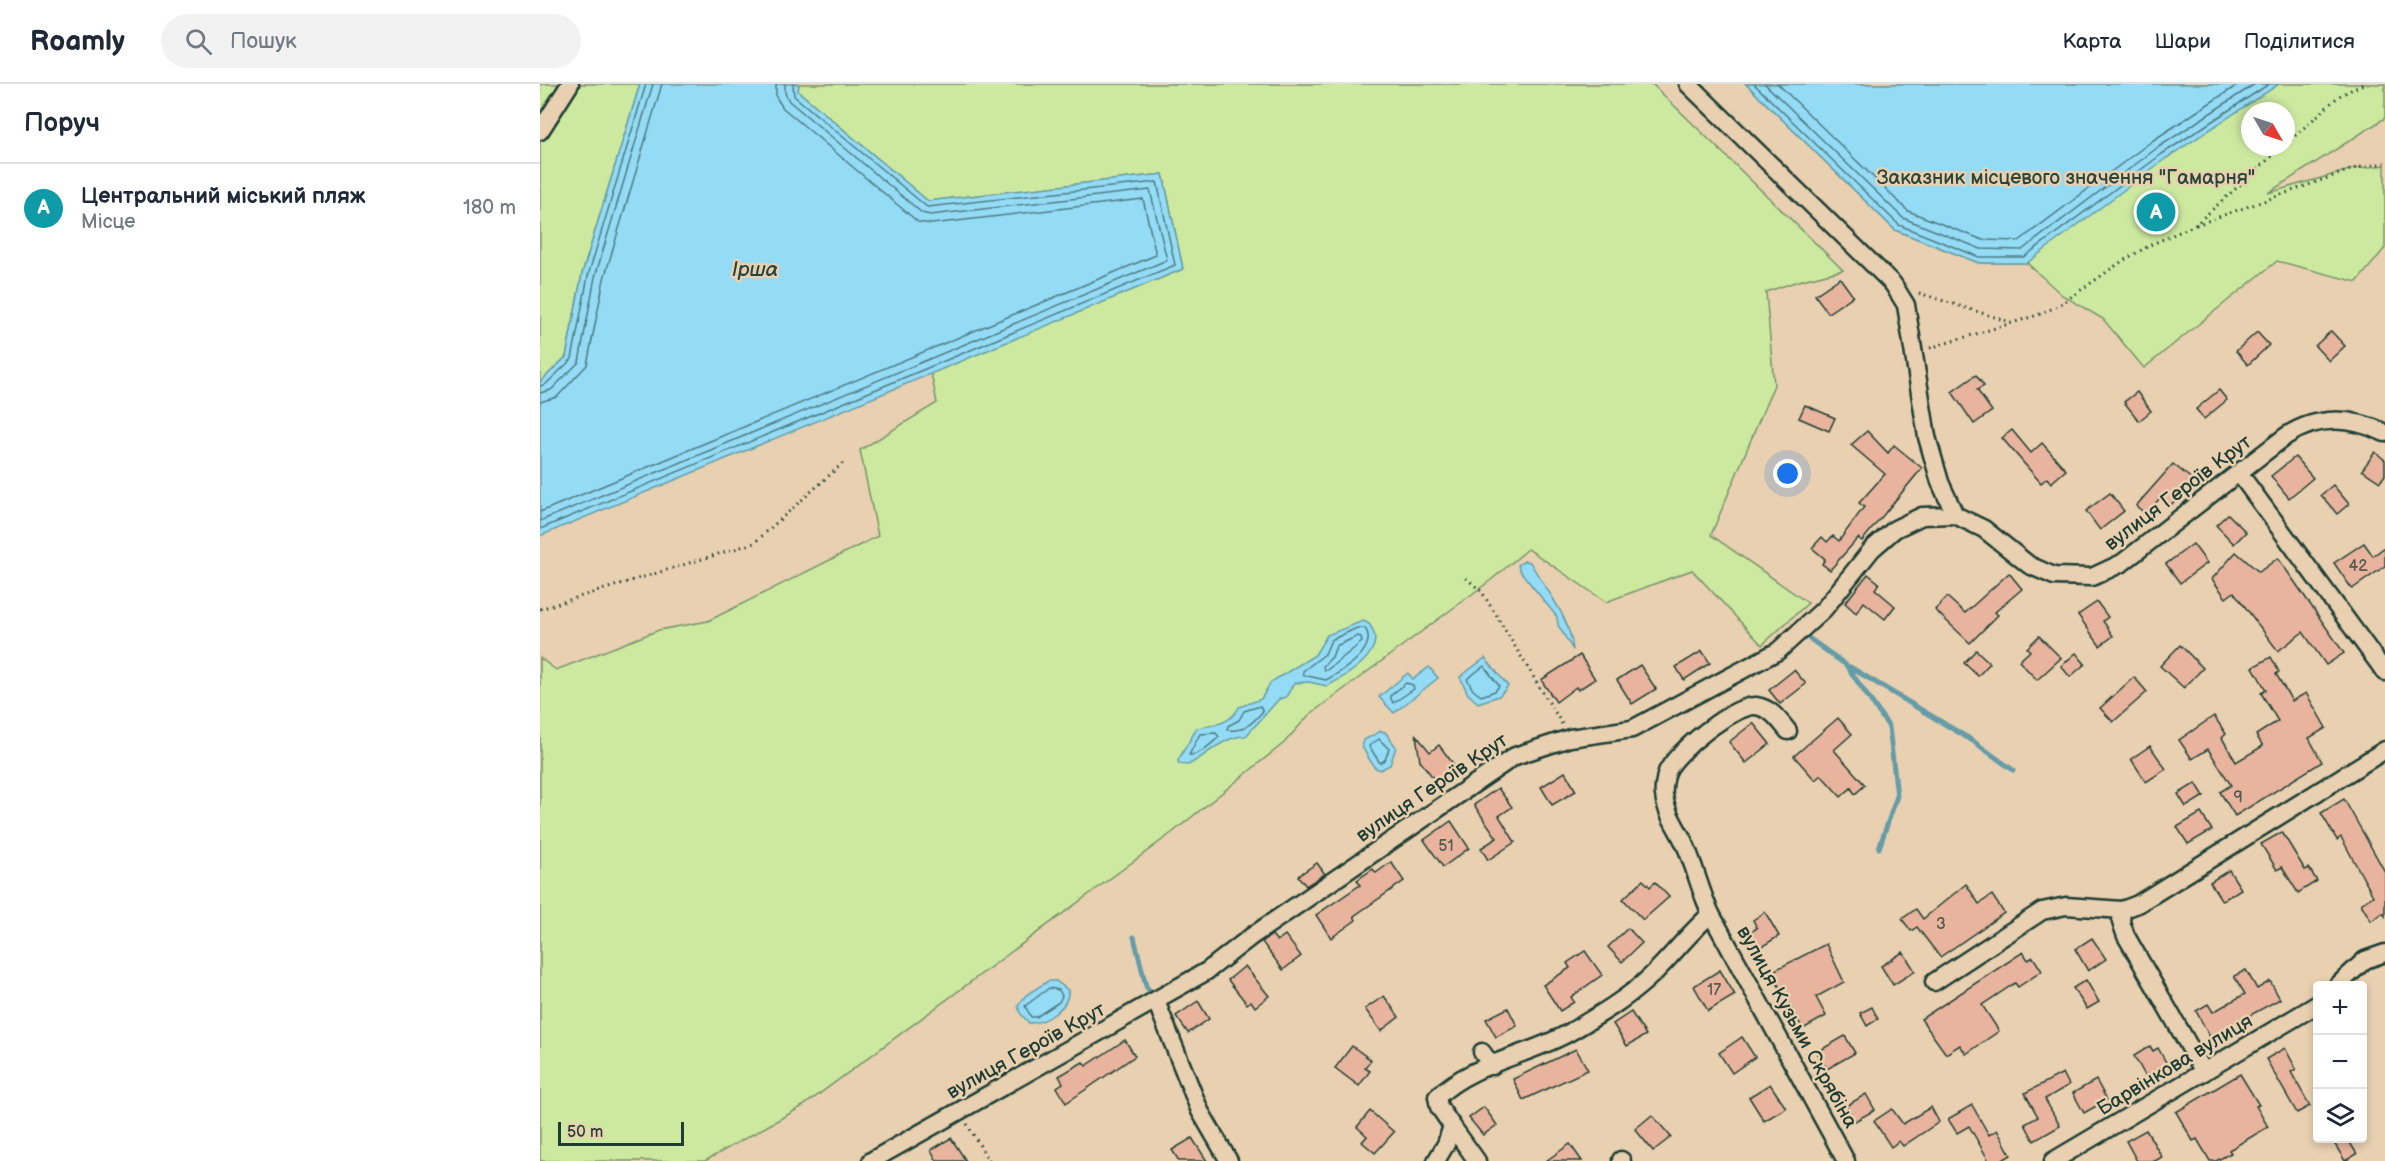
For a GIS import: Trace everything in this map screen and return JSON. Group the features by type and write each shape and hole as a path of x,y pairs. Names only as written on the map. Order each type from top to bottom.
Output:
{"street":[{"path":"540,131 570,84"},
{"path":"1688,84 1893,284 1906,305 1927,437 1940,482 1955,515"},
{"name":"вулиця Героїв Крут","path":"871,1161 1156,1001 1217,964 1252,936 1479,778 1515,756 1570,738 1632,729 1778,651 1809,626 1872,549 1895,529 1922,516 1955,515 1984,529 2036,569 2062,577 2092,577 2122,563 2297,429 2318,421 2342,421 2385,433"},
{"path":"2239,473 2385,672"},
{"name":"вулиця Кузьми Скрябіна","path":"1788,731 1771,711 1758,706 1743,707 1698,737 1667,771 1663,794 1669,814 1688,850 1698,885 1711,914 1846,1161"},
{"path":"1934,982 2042,911 2066,906 2122,910 2138,904 2385,750"},
{"path":"2122,910 2121,922 2126,936 2204,1071"},
{"name":"вулиця Кузьми Скрябіна","path":"1452,1126 1439,1107 1437,1097 1445,1089 1492,1066 1553,1041 1634,990 1711,914"},
{"path":"2342,981 2365,960 2385,953"},
{"path":"1156,1001 1200,1111 1229,1161"},
{"name":"Барвінкова вулиця","path":"2053,1161 2313,1007"},
{"path":"1482,1052 1492,1066"},
{"path":"1436,1161 1446,1144 1452,1126"},
{"path":"1452,1126 1477,1161"}],"path":[{"path":"2295,136 2339,96 2363,84"},
{"path":"2195,225 2272,156"},
{"path":"1913,353 2012,323 2058,306 2121,262 2150,245 2195,225 2356,168 2385,163"},
{"path":"1893,284 2012,323"},
{"path":"540,609 754,543 844,462"},
{"path":"1466,578 1488,601 1570,738"},
{"path":"959,1112 989,1161"}],"green space":[{"path":"540,84 640,84 582,274 566,357 540,382"},
{"path":"799,84 1652,84 1843,270 1766,292 1774,385 1711,535 1808,603 1762,645 1692,570 1606,602 1528,549 1491,580 1309,715 1284,743 1173,832 803,1106 705,1161 540,1161 540,658 556,670 659,630 708,621 878,536 860,450 937,403 931,373 1183,269 1163,174 928,201 798,91"},
{"name":"Заказник місцевого значення \"Гамарня\"","path":"1746,84 2385,84 2385,118 2268,193 2353,169 2385,165 2385,248 2357,282 2277,261 2144,368 2103,319 2062,295 2027,263 1979,263 1895,230"}],"water":[{"name":"Ірша","path":"640,84 799,84 798,91 928,201 1163,174 1183,269 540,536 540,382 566,357 582,274"},
{"name":"Заказник місцевого значення \"Гамарня\"","path":"1746,84 2279,84 2252,102 2241,102 2241,109 2165,159 2027,263 1979,263 1895,230"},
{"path":"1524,561 1530,562 1556,603 1567,626 1573,650 1558,625 1557,617 1521,572 1518,565"},
{"path":"1363,621 1371,626 1375,640 1368,656 1352,671 1327,686 1309,682 1294,683 1286,697 1279,699 1246,736 1230,739 1188,765 1179,764 1178,760 1197,728 1221,723 1236,713 1239,707 1261,699 1271,682 1315,655 1327,635"},
{"path":"1485,658 1508,686 1499,696 1478,703 1468,694 1460,677"},
{"path":"1429,667 1438,678 1394,713 1379,697 1408,673 1413,679"},
{"path":"1381,731 1385,732 1396,747 1390,765 1380,770 1374,767 1362,747 1364,740"},
{"path":"1048,981 1056,981 1068,990 1068,996 1055,1013 1042,1021 1029,1023 1020,1013 1018,1006 1026,995"}],"building":[{"path":"1840,278 1853,296 1828,313 1815,295"},
{"path":"2331,331 2345,346 2329,361 2315,346"},
{"path":"2257,332 2269,345 2248,365 2236,351"},
{"path":"1976,375 1984,386 1977,390 1992,411 1974,424 1952,392"},
{"path":"2219,390 2227,400 2204,419 2196,409"},
{"path":"2137,392 2151,411 2139,421 2124,402"},
{"path":"1805,405 1835,418 1829,431 1799,418"},
{"path":"2012,430 2031,453 2042,443 2066,470 2051,483 2047,478 2041,483 2002,438"},
{"path":"1867,431 1888,453 1894,445 1922,468 1862,541 1858,538 1830,570 1822,564 1825,559 1812,548 1822,537 1827,542 1833,536 1839,541 1864,507 1859,503 1885,474 1851,445"},
{"path":"2375,452 2385,460 2385,475 2380,482 2362,470"},
{"path":"2295,457 2313,478 2289,498 2271,476"},
{"path":"2173,464 2193,480 2171,505 2161,497 2146,514 2136,506"},
{"path":"2333,485 2349,504 2337,514 2321,495"},
{"path":"2110,493 2124,511 2100,530 2086,511"},
{"path":"2228,514 2246,532 2234,544 2216,525"},
{"path":"2364,543 2373,556 2385,547 2385,566 2352,589 2334,563"},
{"path":"2193,544 2207,563 2180,583 2166,564"},
{"path":"2236,552 2259,572 2278,558 2344,653 2326,665 2303,632 2278,651 2234,592 2226,598 2212,579"},
{"path":"2009,573 2022,589 1995,612 1998,615 1970,643 1935,610 1947,597 1965,613"},
{"path":"1868,574 1879,583 1875,589 1895,606 1885,619 1864,602 1856,613 1845,603"},
{"path":"2097,602 2108,617 2103,621 2113,636 2100,646 2078,615"},
{"path":"2039,636 2061,658 2037,680 2019,661 2030,651 2027,648"},
{"path":"2180,645 2203,668 2184,688 2160,666"},
{"path":"1976,650 1990,663 1978,676 1964,663"},
{"path":"1702,651 1710,663 1684,680 1676,667"},
{"path":"2076,653 2085,664 2070,677 2061,666"},
{"path":"1580,655 1595,679 1578,690 1576,687 1556,702 1541,680"},
{"path":"2271,657 2279,672 2276,674 2292,701 2306,693 2326,728 2309,738 2322,762 2235,816 2220,792 2231,785 2208,749 2192,759 2179,740 2214,716 2226,734 2222,738 2236,762 2263,746 2256,735 2278,721 2261,693 2266,690 2253,667"},
{"path":"1640,665 1656,689 1632,704 1617,680"},
{"path":"1794,670 1806,684 1780,704 1769,690"},
{"path":"2134,677 2147,692 2113,722 2100,708"},
{"path":"1838,718 1852,734 1834,750 1865,785 1855,794 1851,788 1841,797 1821,775 1815,780 1794,756"},
{"path":"1753,723 1770,744 1746,763 1729,742"},
{"path":"1416,735 1430,752 1439,745 1454,765 1446,772 1449,775 1438,784 1420,761"},
{"path":"2150,746 2166,769 2146,782 2131,759"},
{"path":"1565,772 1576,791 1552,805 1541,787"},
{"path":"2196,783 2204,796 2186,807 2178,794"},
{"path":"1498,788 1512,807 1499,816 1515,842 1488,860 1481,848 1497,838 1474,805"},
{"path":"2344,799 2385,872 2385,916 2383,913 2371,921 2361,904 2373,896 2341,837 2337,840 2321,813"},
{"path":"2201,813 2212,830 2188,844 2177,827"},
{"path":"1451,821 1469,848 1443,867 1424,840"},
{"path":"2282,832 2305,870 2309,868 2317,881 2298,893 2282,867 2277,870 2261,844"},
{"path":"1391,862 1404,881 1354,916 1356,920 1331,938 1316,915 1360,885 1357,880 1373,869 1376,873"},
{"path":"1317,863 1325,874 1306,886 1298,876"},
{"path":"2229,870 2241,889 2222,901 2210,882"},
{"path":"1643,880 1650,887 1655,882 1669,897 1643,920 1623,899"},
{"path":"1966,884 1979,904 1992,895 2004,913 1940,957 1917,927 1911,931 1902,919 1916,909 1923,919"},
{"path":"1765,912 1779,936 1758,949 1749,933 1757,928 1753,920"},
{"path":"1628,928 1642,943 1622,962 1608,947"},
{"path":"1272,935 1277,941 1285,935 1301,956 1283,970 1262,942"},
{"path":"2092,938 2106,959 2088,971 2075,949"},
{"path":"1826,944 1844,982 1816,997 1826,1016 1803,1029 1771,972"},
{"path":"1585,951 1602,975 1571,997 1574,1002 1560,1011 1543,985 1570,968 1567,963"},
{"path":"1903,952 1915,971 1893,985 1881,966"},
{"path":"2023,952 2028,960 2033,957 2042,971 2018,987 2015,983 1982,1005 1999,1031 1966,1054 1960,1045 1946,1054 1921,1019"},
{"path":"1245,966 1269,996 1255,1007 1251,1001 1247,1004 1228,980"},
{"path":"1720,970 1735,995 1708,1011 1694,986"},
{"path":"2246,970 2257,989 2270,981 2280,999 2210,1037 2196,1011 2208,1004 2213,1012 2245,994 2234,976"},
{"path":"2086,980 2099,1002 2087,1009 2073,988"},
{"path":"1384,996 1399,1017 1381,1031 1365,1009"},
{"path":"1198,1001 1209,1019 1188,1033 1176,1016"},
{"path":"1872,1007 1878,1019 1867,1026 1860,1013"},
{"path":"1508,1008 1517,1026 1496,1037 1486,1019"},
{"path":"1631,1012 1646,1035 1627,1046 1613,1024"},
{"path":"1845,1036 1855,1053 1827,1069 1817,1052"},
{"path":"1742,1037 1755,1057 1732,1073 1719,1053"},
{"path":"1125,1040 1135,1056 1066,1103 1057,1087 1063,1083 1059,1076 1083,1062 1086,1066"},
{"path":"1352,1046 1371,1060 1365,1068 1370,1071 1359,1086 1335,1068"},
{"path":"2150,1046 2153,1051 2158,1048 2167,1064 2146,1077 2134,1056"},
{"path":"2285,1048 2296,1069 2291,1072 2310,1106 2297,1113 2266,1059"},
{"path":"1576,1049 1588,1070 1523,1100 1513,1079"},
{"path":"2063,1073 2069,1085 2045,1099 2060,1126 2034,1141 2025,1124 2038,1117 2025,1093"},
{"path":"2240,1074 2259,1105 2256,1106 2268,1127 2229,1150 2231,1153 2216,1161 2210,1161 2197,1139 2193,1141 2176,1112"},
{"path":"2096,1080 2107,1100 2084,1113 2073,1093"},
{"path":"1770,1084 1786,1108 1764,1121 1749,1097"},
{"path":"1866,1094 1875,1110 1855,1121 1846,1106"},
{"path":"1972,1105 1989,1135 1997,1130 2011,1155 2001,1161 1989,1161 1969,1126 1957,1133 1948,1119"},
{"path":"1484,1107 1497,1125 1483,1135 1469,1118"},
{"path":"1931,1107 1939,1122 1903,1146 1899,1141 1891,1147 1874,1121 1892,1109 1903,1124"},
{"path":"1370,1111 1394,1132 1375,1153 1362,1142 1367,1136 1357,1127"},
{"path":"1652,1115 1671,1137 1653,1151 1635,1129"},
{"path":"2146,1130 2162,1157 2155,1161 2137,1161 2126,1141"},
{"path":"951,1138 966,1161 937,1161 931,1150"},
{"path":"1192,1138 1207,1161 1179,1161 1172,1150"},
{"path":"2334,1143 2350,1143 2357,1154 2345,1161"},
{"path":"1570,1144 1582,1161 1546,1161"}],"waterway":[{"path":"1806,636 1846,665 1889,727 1897,796 1879,848"},
{"path":"1850,667 1973,741 2013,770"},
{"path":"1134,937 1146,986 1151,993"}],"place":[{"name":"Центральний міський пляж","path":"2156,212"}]}
